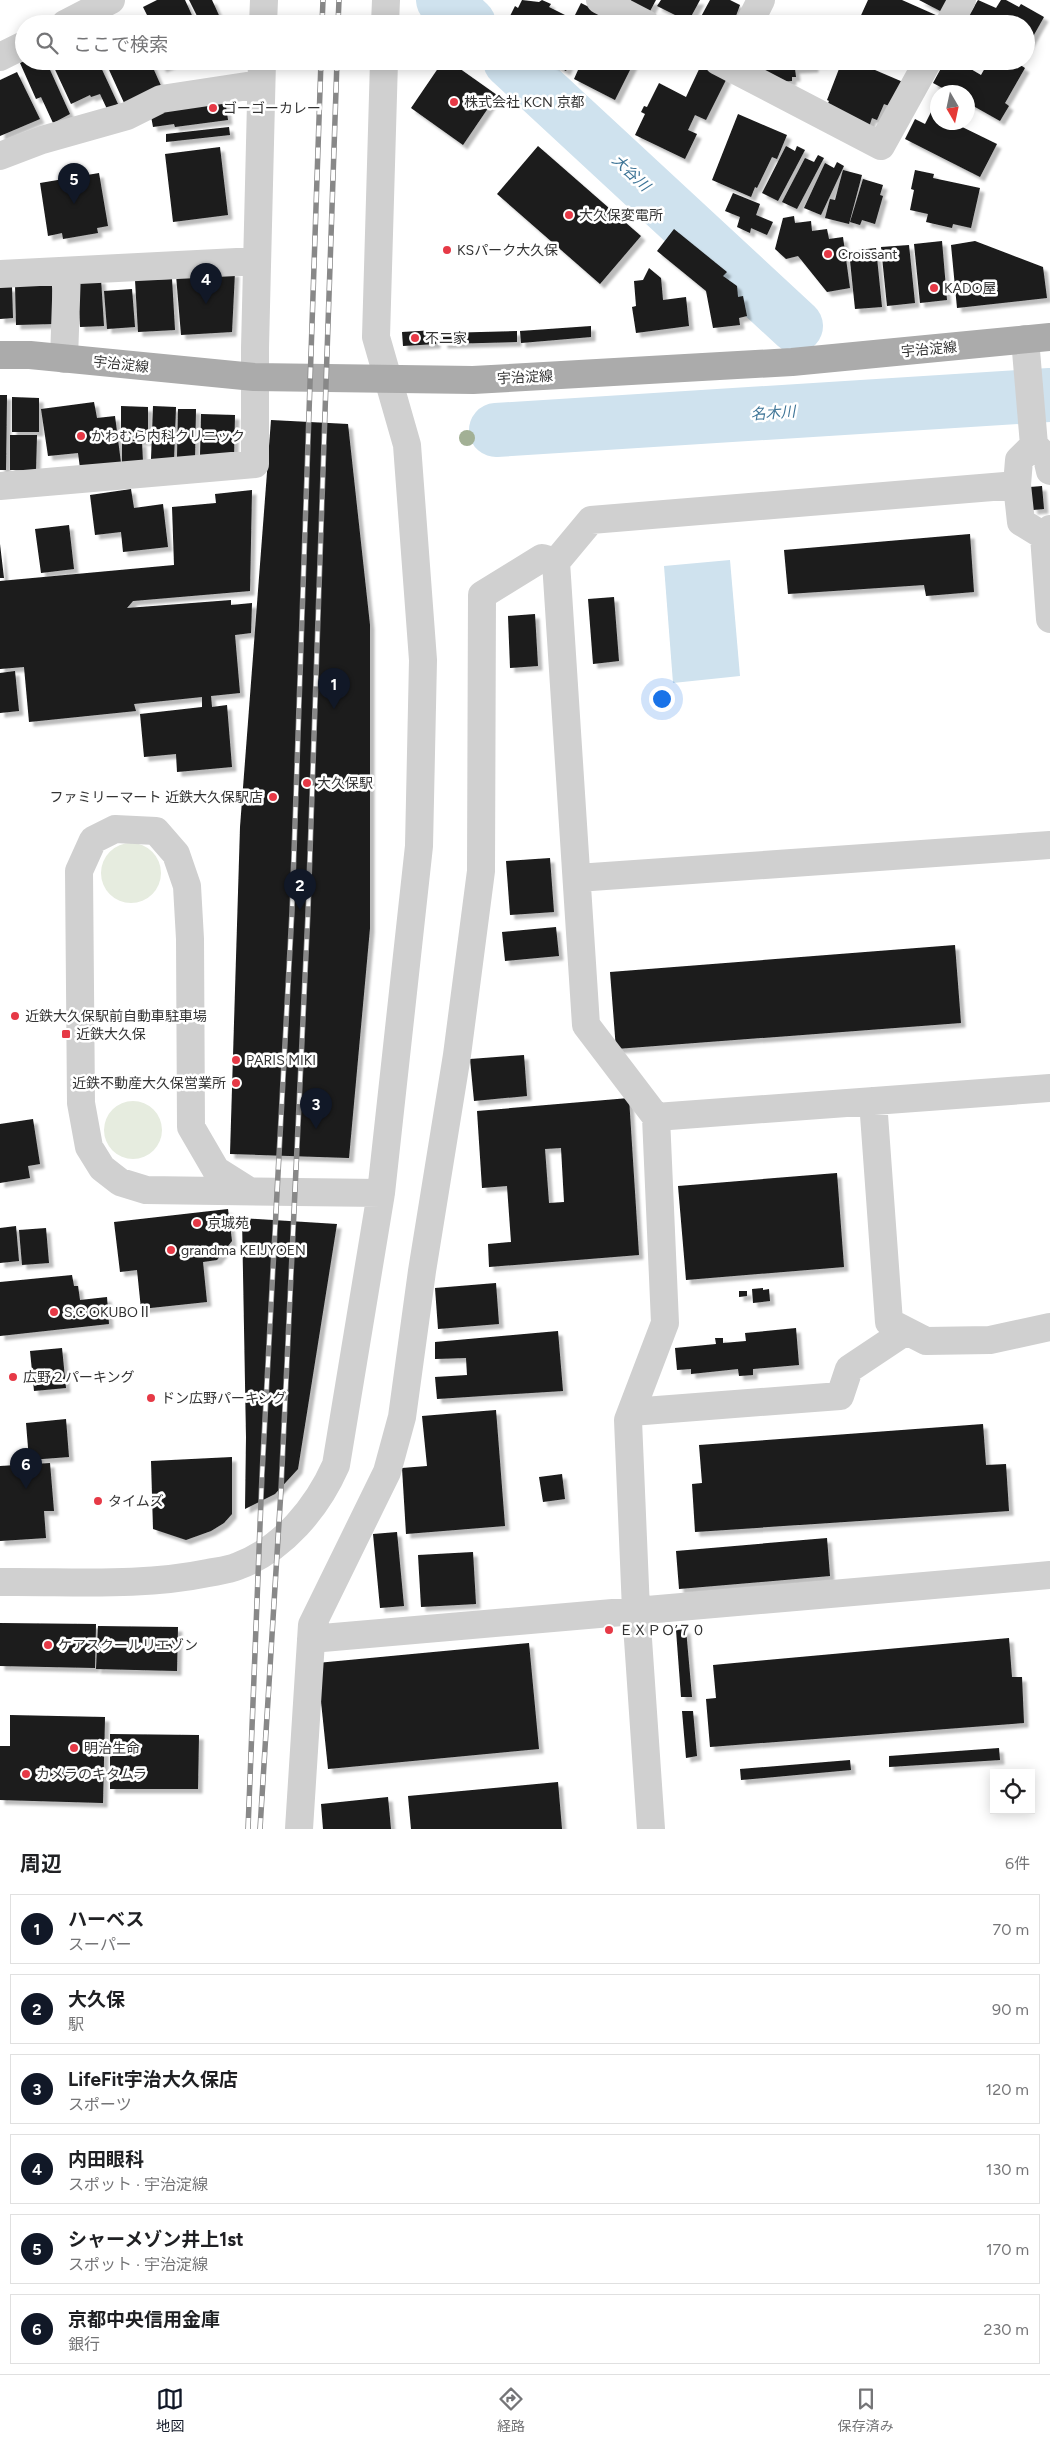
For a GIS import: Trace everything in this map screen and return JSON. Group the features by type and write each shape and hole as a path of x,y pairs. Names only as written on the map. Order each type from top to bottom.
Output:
{"main road":[{"name":"宇治淀線","path":"0,355 64,359 254,377 473,380 792,362 1038,338"}],"street":[{"path":"82,15 111,0"},
{"path":"263,15 264,0"},
{"path":"600,0 629,15"},
{"path":"754,15 761,0"},
{"path":"954,15 962,0"},
{"path":"0,57 15,50"},
{"path":"0,1582 163,1580 238,1566 271,1546 298,1524 319,1499 336,1465 381,1193 419,846 423,660 407,445 376,337 384,70"},
{"path":"739,70 881,146 923,70"},
{"path":"0,156 42,140 127,116 161,100 262,72 254,377 255,464 0,486"},
{"path":"0,274 257,261"},
{"path":"64,359 67,271"},
{"path":"1038,338 1030,381 1034,445 1047,458 1050,471"},
{"path":"1034,445 1019,460 1017,485 1022,522 1048,533 1050,619"},
{"path":"651,1829 636,1610 628,1420 664,1323 656,1117 586,1025 556,562 591,520 1017,485"},
{"path":"299,1829 312,1625 387,1472 402,1417 422,1270 457,1055 481,871 482,595 542,558 556,562"},
{"path":"249,1191 216,1170 191,1127 190,938 187,886 182,870 176,854 156,831 115,829 93,840 79,871 81,1103 89,1147 102,1168 120,1182 146,1190 381,1193"},
{"path":"577,878 1050,845"},
{"path":"656,1117 1050,1088"},
{"path":"873,1101 889,1322 926,1341 981,1340 1050,1327"},
{"path":"631,1412 840,1396 849,1369 906,1331"},
{"path":"311,1639 1050,1576"}],"shaded area":[{"path":"125,843 137,843 148,848 156,856 161,867 159,885 148,898 137,903 125,903 114,898 106,890 101,879 101,867 106,856 114,848"},
{"path":"133,1101 149,1106 157,1114 162,1130 157,1146 149,1154 133,1159 117,1154 109,1146 104,1130 109,1114 117,1106"}],"water":[{"path":"730,560 740,676 673,683 664,566"}],"building":[{"path":"157,0 185,0 192,15 147,15 143,7"},
{"path":"189,0 212,0 219,15 196,15"},
{"path":"522,0 539,2 542,0 551,4 549,7 565,15 510,15 515,6 518,8"},
{"path":"631,0 656,0 649,13 629,3"},
{"path":"661,0 700,0 692,15 675,15 657,6"},
{"path":"710,0 730,0 740,5 736,15 702,15"},
{"path":"868,0 902,0 936,15 861,15"},
{"path":"919,0 950,0 944,13"},
{"path":"978,0 996,8 1001,0 1006,0 1019,7 1021,4 1044,17 1035,33 1035,15 969,15"},
{"path":"581,3 602,15 575,15"},
{"path":"23,70 50,70 70,114 53,123 41,97 36,99"},
{"path":"55,70 102,70 118,104 107,109 100,94 91,97 90,95 71,104"},
{"path":"109,70 154,70 162,88 125,105"},
{"name":"株式会社 KCN 京都","path":"437,70 462,70 497,95 463,145 411,108"},
{"path":"578,70 630,70 615,100 574,79"},
{"path":"699,70 711,70 727,78 706,120 695,115 688,130 697,134 685,159 635,135 645,114 641,112 644,106 647,107 659,83 686,97"},
{"path":"759,70 795,70 796,77 792,77 792,81 776,82 775,75 759,73"},
{"path":"839,70 875,70 903,82 892,107 884,104 877,120 872,118 869,127 825,110 829,101 827,100"},
{"path":"940,70 972,70 981,75 984,70 1024,70 1005,103 1009,106 1000,121 975,107 975,85 937,85 933,83"},
{"path":"17,72 40,119 0,136 0,80"},
{"path":"225,99 228,120 175,127 174,124 153,127 151,116 154,114"},
{"path":"738,114 787,135 777,159 772,157 751,197 712,180"},
{"path":"930,114 930,130 968,130 997,144 980,177 905,139 915,119 925,124"},
{"path":"229,127 230,135 166,142 166,134"},
{"name":"大久保変電所","path":"538,146 641,236 600,284 497,194"},
{"path":"786,146 795,151 797,146 805,150 778,201 762,193"},
{"path":"220,147 228,215 173,222 165,154"},
{"path":"818,155 824,158 797,209 782,202 805,158 814,162"},
{"path":"837,162 844,166 821,215 804,208 825,163 834,168"},
{"path":"843,170 862,175 849,224 825,218 830,199 835,200"},
{"path":"915,170 934,174 933,178 980,188 971,228 953,224 952,228 926,222 928,214 910,210 914,190 911,189"},
{"path":"99,173 108,226 97,228 98,233 63,239 62,233 48,236 40,183"},
{"path":"863,179 883,185 880,195 883,196 875,224 862,220 860,225 850,222"},
{"path":"733,193 760,204 756,215 773,222 767,235 751,228 750,233 737,227 740,217 725,211"},
{"path":"794,216 795,223 811,221 812,231 827,229 829,239 843,237 850,288 827,292 798,256 786,259 775,249 783,218"},
{"path":"674,229 727,272 723,276 737,286 738,297 743,296 747,316 739,318 740,325 713,328 706,291 657,251"},
{"path":"942,241 947,300 920,303 914,244"},
{"path":"975,241 1043,267 1047,298 957,308 951,245"},
{"path":"909,245 915,303 887,306 881,247"},
{"path":"876,248 882,307 855,309 849,251"},
{"path":"649,268 661,278 663,300 686,297 689,326 636,333 632,307 636,306 634,281 643,280"},
{"path":"235,272 232,332 181,335 176,275"},
{"path":"101,279 104,326 80,327 77,280"},
{"path":"172,279 175,330 138,332 135,280"},
{"path":"52,283 53,324 16,325 15,284"},
{"path":"0,287 12,287 13,318 0,319"},
{"path":"132,289 135,327 107,329 104,291"},
{"path":"591,326 591,337 521,343 520,331"},
{"path":"436,330 436,344 403,346 402,332"},
{"path":"517,331 517,342 443,344 443,333"},
{"path":"0,395 7,395 6,470 0,470"},
{"path":"12,397 39,398 39,432 12,432"},
{"name":"かわむら内科クリニック","path":"94,402 97,418 115,416 121,463 80,468 78,453 48,456 41,409"},
{"path":"121,406 148,407 148,441 121,441"},
{"path":"153,406 176,407 174,460 151,459"},
{"path":"178,409 196,409 195,458 177,457"},
{"path":"201,414 235,415 234,456 200,455"},
{"name":"大久保駅","path":"271,420 348,424 370,625 370,928 349,1158 230,1154 240,827"},
{"path":"10,435 37,435 36,470 10,470"},
{"path":"142,442 143,462 122,462 122,443"},
{"path":"1042,486 1044,509 1033,510 1030,487"},
{"path":"131,489 134,508 163,504 168,547 123,552 121,532 95,535 90,495"},
{"path":"252,490 250,591 133,601 127,608 231,600 231,605 252,603 251,633 235,635 240,693 211,696 212,707 227,705 232,767 177,772 176,754 144,757 140,714 202,707 202,697 134,704 136,711 29,722 24,667 0,669 0,581 174,565 172,507 216,503 215,494"},
{"path":"69,525 74,569 41,573 35,529"},
{"path":"970,534 974,592 926,596 924,585 788,594 784,550"},
{"path":"0,544 4,578 0,578"},
{"path":"614,597 619,661 593,664 588,599"},
{"path":"535,614 538,666 510,668 508,616"},
{"path":"15,671 19,711 0,713 0,673"},
{"path":"550,858 554,912 510,915 506,861"},
{"path":"556,927 559,956 505,961 502,932"},
{"path":"955,945 961,1023 616,1049 610,972"},
{"path":"524,1055 527,1096 474,1101 470,1059"},
{"path":"629,1098 639,1255 489,1267 488,1244 511,1242 507,1186 482,1188 477,1111","holes":["561,1148 564,1202 549,1203 545,1149"]},
{"path":"33,1119 40,1164 28,1166 30,1178 0,1183 0,1124"},
{"path":"837,1173 844,1267 686,1280 678,1186"},
{"name":"grandma KEIJYOEN","path":"228,1209 232,1241 217,1260 203,1262 207,1302 141,1309 137,1270 120,1272 114,1222"},
{"path":"242,1218 337,1224 298,1469 275,1494 245,1509 246,1437"},
{"path":"16,1226 19,1261 0,1263 0,1228"},
{"path":"46,1228 49,1263 22,1265 19,1230"},
{"name":"S.C OKUBOⅡ","path":"72,1275 74,1286 78,1286 80,1300 107,1297 109,1324 0,1336 0,1282"},
{"path":"496,1283 499,1324 438,1329 435,1288"},
{"path":"763,1288 763,1290 769,1289 770,1301 753,1303 752,1289"},
{"path":"739,1291 747,1291 747,1296 739,1297"},
{"path":"796,1328 799,1365 753,1369 753,1375 739,1376 738,1369 691,1374 691,1369 677,1370 675,1348 716,1344 715,1338 723,1338 723,1343 746,1341 745,1333"},
{"path":"558,1331 563,1391 437,1399 435,1377 467,1375 466,1358 435,1359 435,1342"},
{"path":"62,1348 66,1388 34,1391 30,1351"},
{"path":"496,1410 505,1526 406,1534 402,1468 427,1466 422,1416"},
{"path":"66,1419 69,1457 29,1460 26,1423"},
{"path":"983,1424 986,1465 1006,1464 1009,1511 695,1532 692,1484 702,1483 699,1445"},
{"path":"232,1457 232,1514 224,1523 211,1531 186,1540 153,1529 151,1461"},
{"path":"50,1463 54,1511 44,1511 46,1538 0,1541 0,1466"},
{"path":"562,1474 565,1499 543,1502 539,1477"},
{"path":"397,1532 404,1606 380,1608 373,1534"},
{"path":"827,1538 830,1576 679,1589 676,1551"},
{"path":"473,1552 476,1604 421,1607 418,1555"},
{"name":"ケアスクールリエゾン","path":"0,1623 96,1624 95,1668 0,1666"},
{"path":"98,1626 178,1627 177,1671 96,1669"},
{"path":"686,1629 692,1697 681,1697 676,1630"},
{"path":"1009,1638 1012,1677 1022,1677 1024,1723 710,1747 706,1699 716,1698 713,1665"},
{"path":"529,1643 539,1749 328,1769 317,1663"},
{"path":"682,1711 693,1711 697,1756 686,1758"},
{"path":"10,1715 105,1717 103,1803 0,1800 0,1746 10,1746"},
{"path":"110,1734 199,1735 198,1789 110,1789"},
{"path":"999,1748 1000,1760 889,1767 889,1756"},
{"path":"850,1760 851,1770 741,1780 740,1769"},
{"path":"558,1782 562,1829 411,1829 408,1796"},
{"path":"388,1797 391,1829 323,1829 321,1804"}],"waterway":[{"name":"大谷川","path":"443,0 459,15"},
{"name":"大谷川","path":"520,70 796,326"},
{"name":"名木川","path":"496,430 1050,395"}],"railway":[{"path":"322,15 323,0"},
{"path":"338,15 339,0"},
{"path":"248,1829 262,1475 292,911 321,70"},
{"path":"260,1829 281,1490 308,912 337,70"}],"place":[{"name":"株式会社 KCN 京都","path":"454,102"},
{"name":"ゴーゴーカレー","path":"213,108"},
{"name":"シャーメゾン井上1st","path":"74,204"},
{"name":"大久保変電所","path":"569,215"},
{"name":"KSパーク大久保","path":"447,250"},
{"name":"Croissant","path":"828,254"},
{"name":"KADO屋","path":"934,288"},
{"name":"内田眼科","path":"206,304"},
{"name":"不二家","path":"415,338"},
{"name":"かわむら内科クリニック","path":"81,436"},
{"name":"ハーベス","path":"334,709"},
{"name":"大久保駅","path":"307,783"},
{"name":"ファミリーマート 近鉄大久保駅店","path":"273,797"},
{"name":"大久保","path":"300,910"},
{"name":"近鉄大久保駅前自動車駐車場","path":"15,1016"},
{"name":"近鉄大久保","path":"66,1034"},
{"name":"PARIS MIKI","path":"236,1060"},
{"name":"近鉄不動産大久保営業所","path":"236,1083"},
{"name":"LifeFit宇治大久保店","path":"316,1129"},
{"name":"京城苑","path":"197,1223"},
{"name":"grandma KEIJYOEN","path":"171,1250"},
{"name":"S.C OKUBOⅡ","path":"54,1312"},
{"name":"広野２パーキング","path":"13,1377"},
{"name":"ドン広野パーキング","path":"151,1398"},
{"name":"京都中央信用金庫","path":"26,1489"},
{"name":"タイムズ","path":"98,1501"},
{"name":"ＥＸＰＯ’７０","path":"609,1630"},
{"name":"ケアスクールリエゾン","path":"48,1645"},
{"name":"明治生命","path":"74,1748"},
{"name":"カメラのキタムラ","path":"26,1774"}]}
